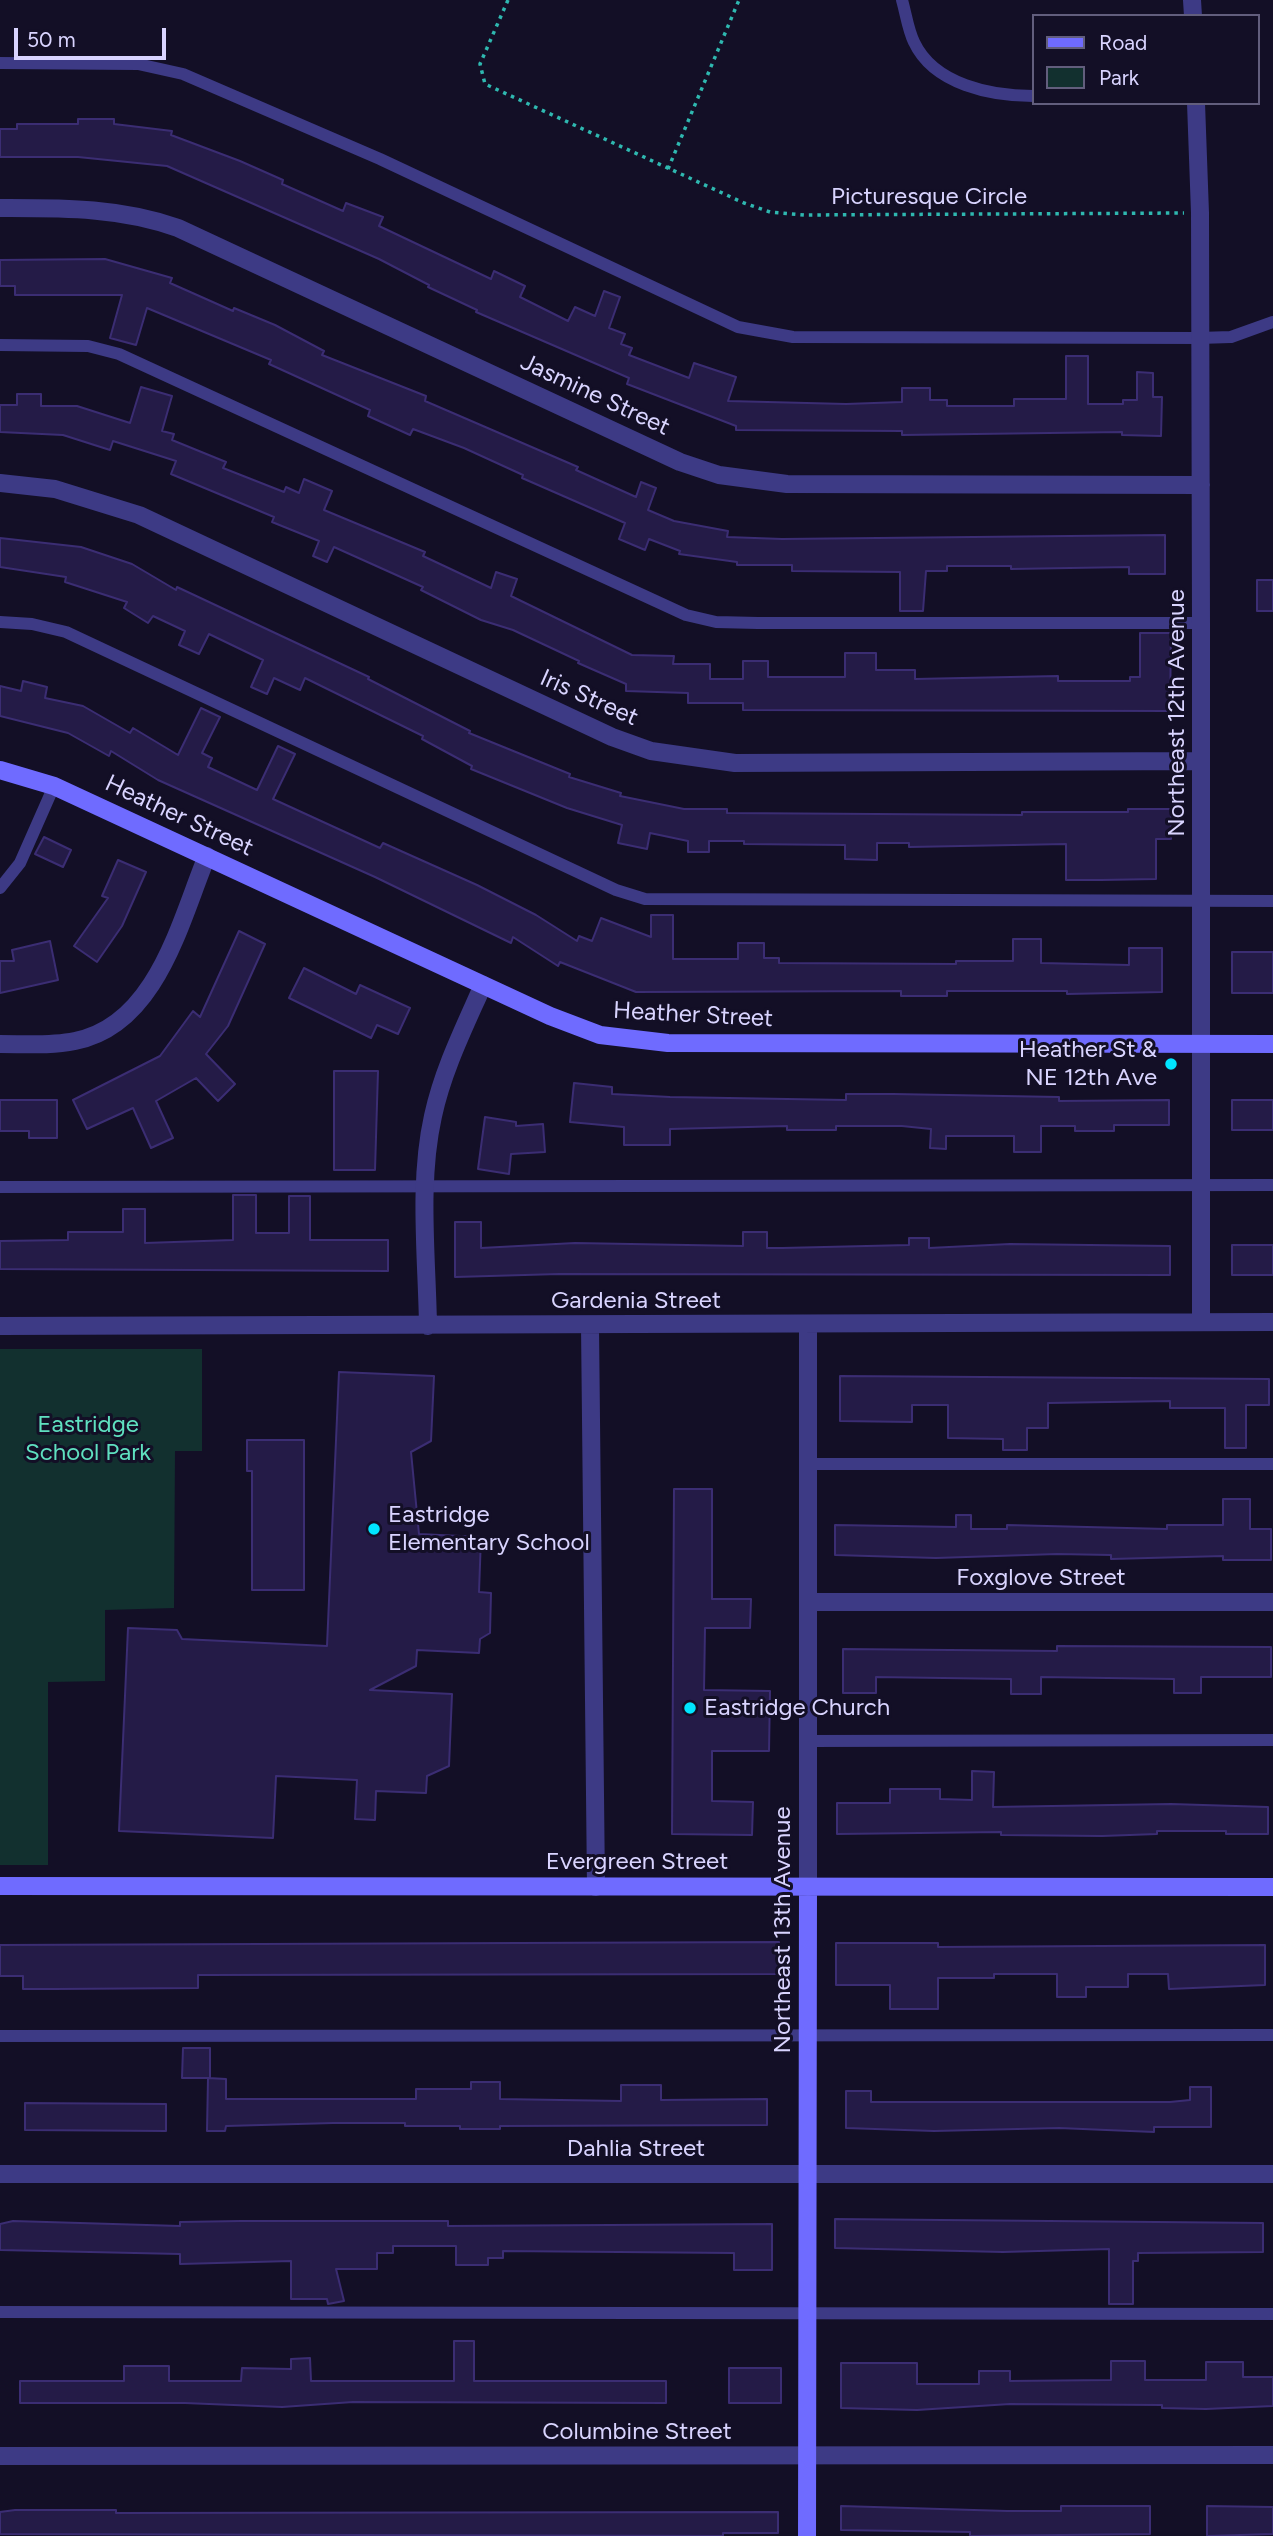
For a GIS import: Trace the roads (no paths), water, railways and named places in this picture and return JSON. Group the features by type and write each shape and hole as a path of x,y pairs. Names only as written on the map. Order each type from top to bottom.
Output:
{"street":[{"name":"Northeast 12th Avenue","path":"1196,105 1200,213 1201,1322"},
{"name":"Jasmine Street","path":"0,208 92,210 153,219 178,228 680,462 719,475 787,484 1201,485"},
{"name":"Iris Street","path":"0,483 55,489 139,514 612,737 651,751 736,763 1201,761"},
{"name":"Heather Street","path":"0,770 54,786 572,1026 634,1041 1273,1044"},
{"path":"0,1044 76,1041 103,1032 138,1003 158,975 207,856"},
{"path":"428,1326 429,1142 441,1087 483,985"},
{"name":"Gardenia Street","path":"0,1326 1273,1322"},
{"name":"Northeast 13th Avenue","path":"807,2536 808,1325"},
{"path":"590,1326 596,1887"},
{"name":"Foxglove Street","path":"808,1602 1273,1602"},
{"name":"Evergreen Street","path":"0,1886 1273,1887"},
{"name":"Dahlia Street","path":"0,2174 1273,2174"},
{"name":"Columbine Street","path":"0,2456 1273,2455"}],"lane":[{"path":"902,0 914,44 931,64 961,85 1006,96 1032,96"},
{"path":"0,63 138,64 183,74 380,159 738,327 793,337 1199,338 1231,337 1273,321"},
{"path":"0,345 88,346 118,354 686,615 716,622 1201,623"},
{"path":"0,622 32,624 66,632 617,890 645,899 1273,901"},
{"path":"0,888 20,863 54,786"},
{"path":"0,1187 1273,1185"},
{"path":"808,1464 1273,1464"},
{"path":"808,1741 1273,1740"},
{"path":"0,2036 1273,2035"},
{"path":"0,2312 1273,2314"}],"place":[{"name":"Heather St & NE 12th Ave","path":"1171,1064"},
{"name":"Eastridge Elementary School","path":"374,1529"},
{"name":"Eastridge Church","path":"690,1708"}],"park label":[{"name":"Eastridge School Park","path":"88,1439"}]}
